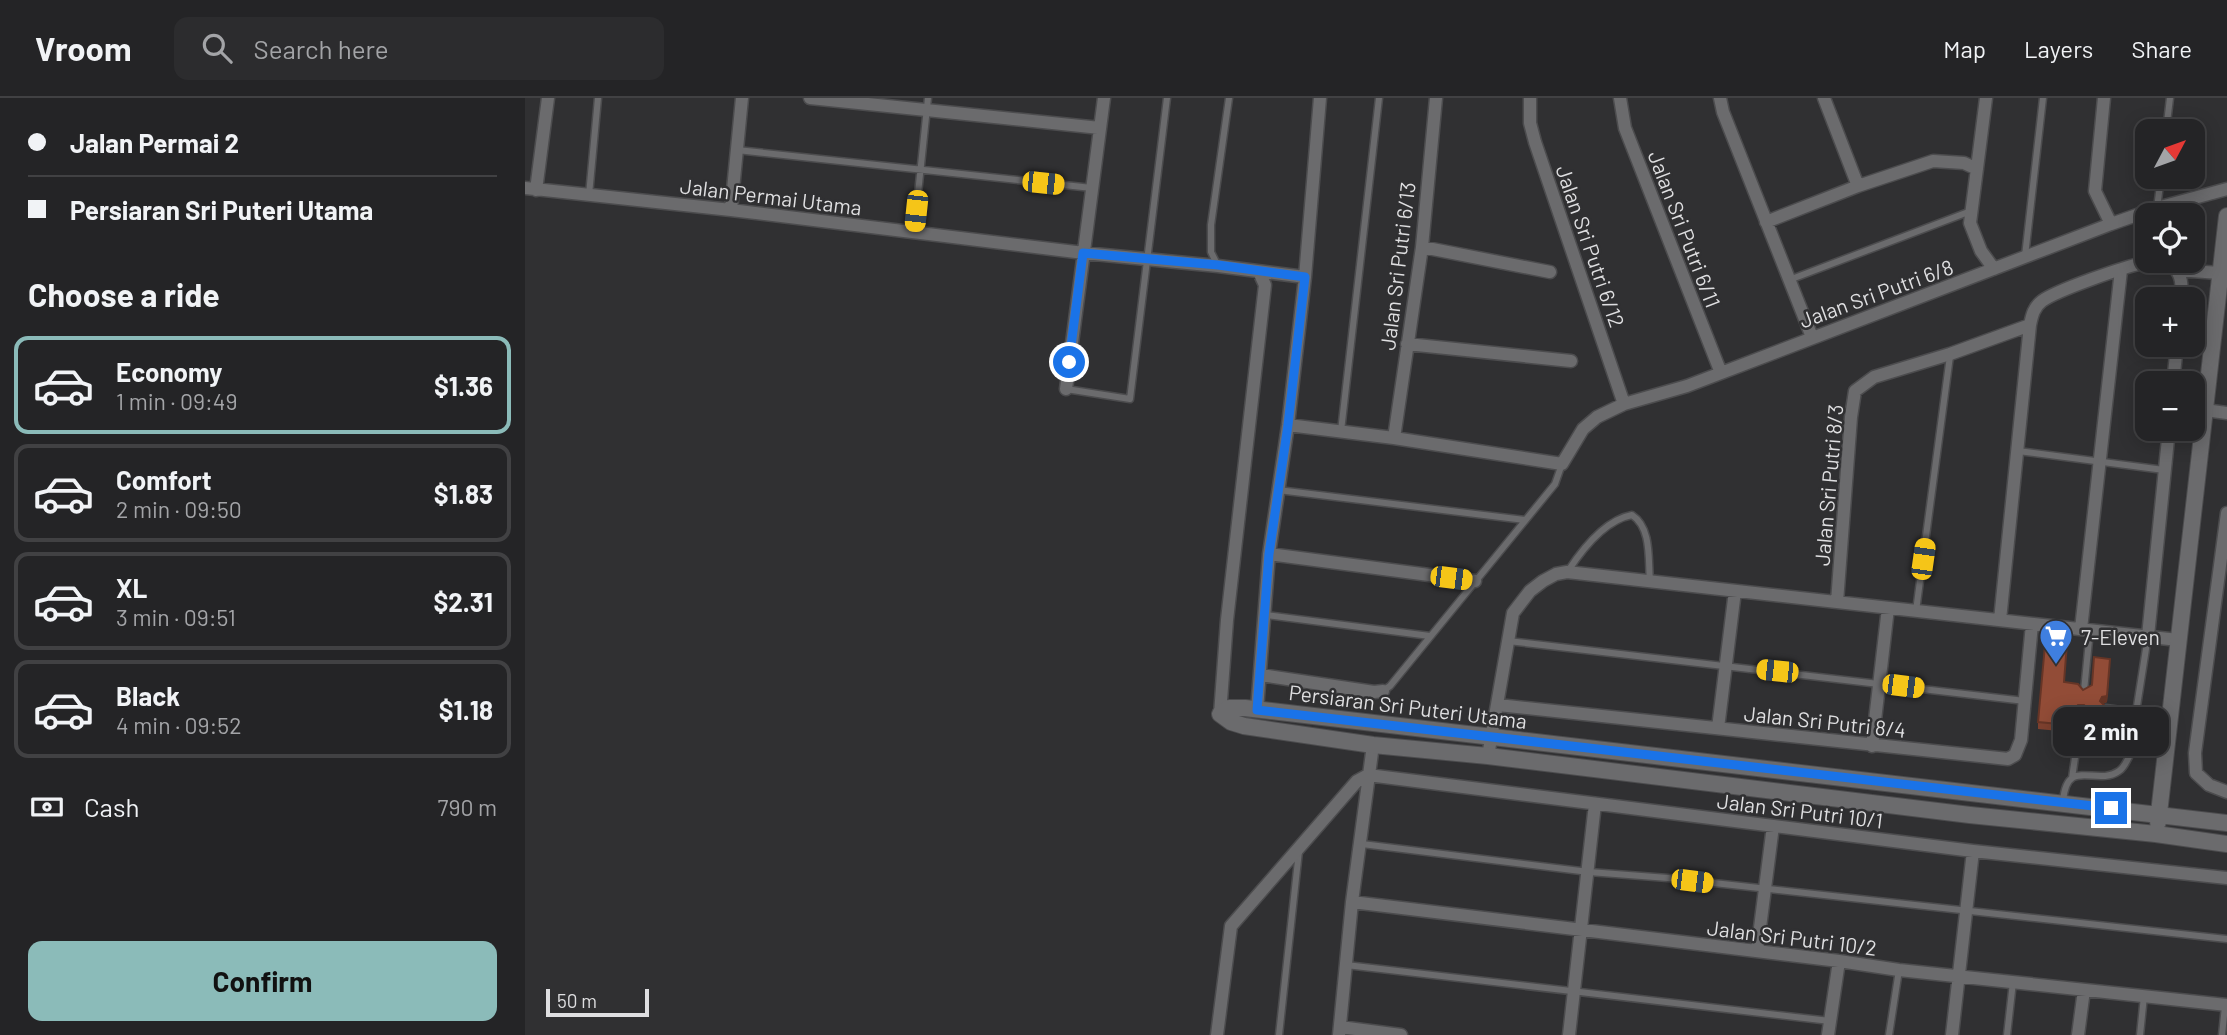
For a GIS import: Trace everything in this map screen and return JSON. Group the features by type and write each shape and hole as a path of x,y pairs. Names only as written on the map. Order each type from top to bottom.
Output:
{"street":[{"path":"530,189 548,98"},
{"path":"731,210 742,98"},
{"path":"810,98 927,104 1100,128"},
{"path":"1066,389 1104,98"},
{"path":"1257,710 1269,554 1288,425 1305,277 1320,98"},
{"name":"Jalan Sri Putri 6/13","path":"1394,438 1422,247 1436,98"},
{"name":"Jalan Sri Putri 6/12","path":"1530,98 1530,123 1535,142 1624,404"},
{"name":"Jalan Sri Putri 6/11","path":"1620,98 1625,128 1721,373"},
{"path":"1720,98 1812,337"},
{"path":"1824,98 1858,186"},
{"path":"1986,98 1970,223 1974,237 1994,270"},
{"path":"2104,98 2095,191 2111,224"},
{"path":"1766,222 1858,186 1933,161 1964,163 1977,169"},
{"name":"Jalan Permai Utama","path":"530,189 731,210 1083,253 1218,265 1305,277"},
{"name":"Jalan Sri Putri 6/8","path":"2175,203 2227,189"},
{"name":"Jalan Sri Putri 6/8","path":"1562,464 1590,422 1624,404 1675,390 2135,216"},
{"path":"2227,216 2205,410 2227,413"},
{"path":"1422,247 1550,272"},
{"path":"2000,620 2030,325 2034,309 2041,302 2061,292 2135,266"},
{"path":"2085,630 2121,270"},
{"path":"1220,714 1228,606 1265,285 1259,272"},
{"path":"2205,272 2220,273"},
{"name":"Jalan Sri Putri 8/3","path":"1837,602 1851,417 1856,391 1874,377 1950,354 2030,325"},
{"path":"1407,344 1571,361"},
{"path":"1288,425 1562,464"},
{"path":"2148,636 2168,441"},
{"path":"2156,834 2201,441"},
{"path":"2227,513 2223,577 2195,753 2196,773 2209,785 2227,792"},
{"path":"1269,554 1475,581"},
{"path":"1488,756 1506,640 1513,613 1543,581 1567,572 2178,640"},
{"path":"1717,729 1735,591"},
{"path":"1872,746 1888,608"},
{"name":"Jalan Sri Putri 8/4","path":"1498,705 2008,759 2015,755 2019,748 2032,624"},
{"path":"1261,675 1374,692 1383,691"},
{"name":"Persiaran Sri Puteri Utama","path":"2227,823 1257,710 1229,708 1220,714 1225,719 1244,726 1373,745 1488,756 2227,844"},
{"path":"1373,745 1352,902 1340,1031 1401,1035"},
{"path":"1217,1035 1231,926 1357,781 1368,775"},
{"name":"Jalan Sri Putri 10/1","path":"1368,775 1973,851 2227,878"},
{"path":"1569,1035 1595,804"},
{"path":"1757,951 1773,826"},
{"path":"1952,1035 1973,851"},
{"name":"Jalan Sri Putri 10/2","path":"1352,902 1899,970 2144,996 2227,1000"},
{"path":"1828,1035 1839,961"},
{"path":"2078,1035 2084,990"}],"lane":[{"path":"589,195 598,98"},
{"path":"1066,389 1130,400 1167,98"},
{"path":"1218,265 1211,252 1212,225 1229,98"},
{"path":"1341,432 1378,98"},
{"path":"2025,257 2043,98"},
{"path":"2167,119 2170,98"},
{"path":"914,232 927,104"},
{"path":"737,150 1092,188"},
{"path":"1789,280 1971,211"},
{"path":"1916,611 1950,354"},
{"path":"2018,451 2164,470"},
{"path":"1383,691 1390,686 1555,484 1562,464"},
{"path":"1278,490 1525,520"},
{"path":"1567,572 1599,534 1618,520 1632,515 1638,519 1646,533 1650,581"},
{"path":"1266,615 1430,636"},
{"path":"2084,691 2085,630"},
{"path":"2063,803 2065,787 2072,778 2080,774 2106,777 2121,770 2129,757 2148,636"},
{"path":"1506,640 2025,701"},
{"path":"2106,708 2136,712"},
{"path":"2072,778 2081,717"},
{"path":"1361,844 1589,872 1668,878 2227,939"},
{"path":"1279,1035 1300,846"},
{"path":"1346,965 1830,1021"},
{"path":"1889,1035 1899,970"},
{"path":"2007,1035 2013,982"},
{"path":"2140,1035 2144,996"},
{"path":"2222,1035 2227,1000"}],"building":[{"path":"2050,642 2067,643 2064,682 2078,684 2083,690 2092,685 2094,657 2110,659 2107,696 2100,701 2106,707 2104,725 2088,724 2089,711 2084,705 2078,705 2075,710 2061,708 2059,724 2038,722 2045,645"}],"place":[{"name":"7-Eleven","path":"2056,666"}],"route":[{"path":"1069,362 1083,253 1218,265 1305,277 1288,425 1269,554 1257,710 2111,808"}]}
